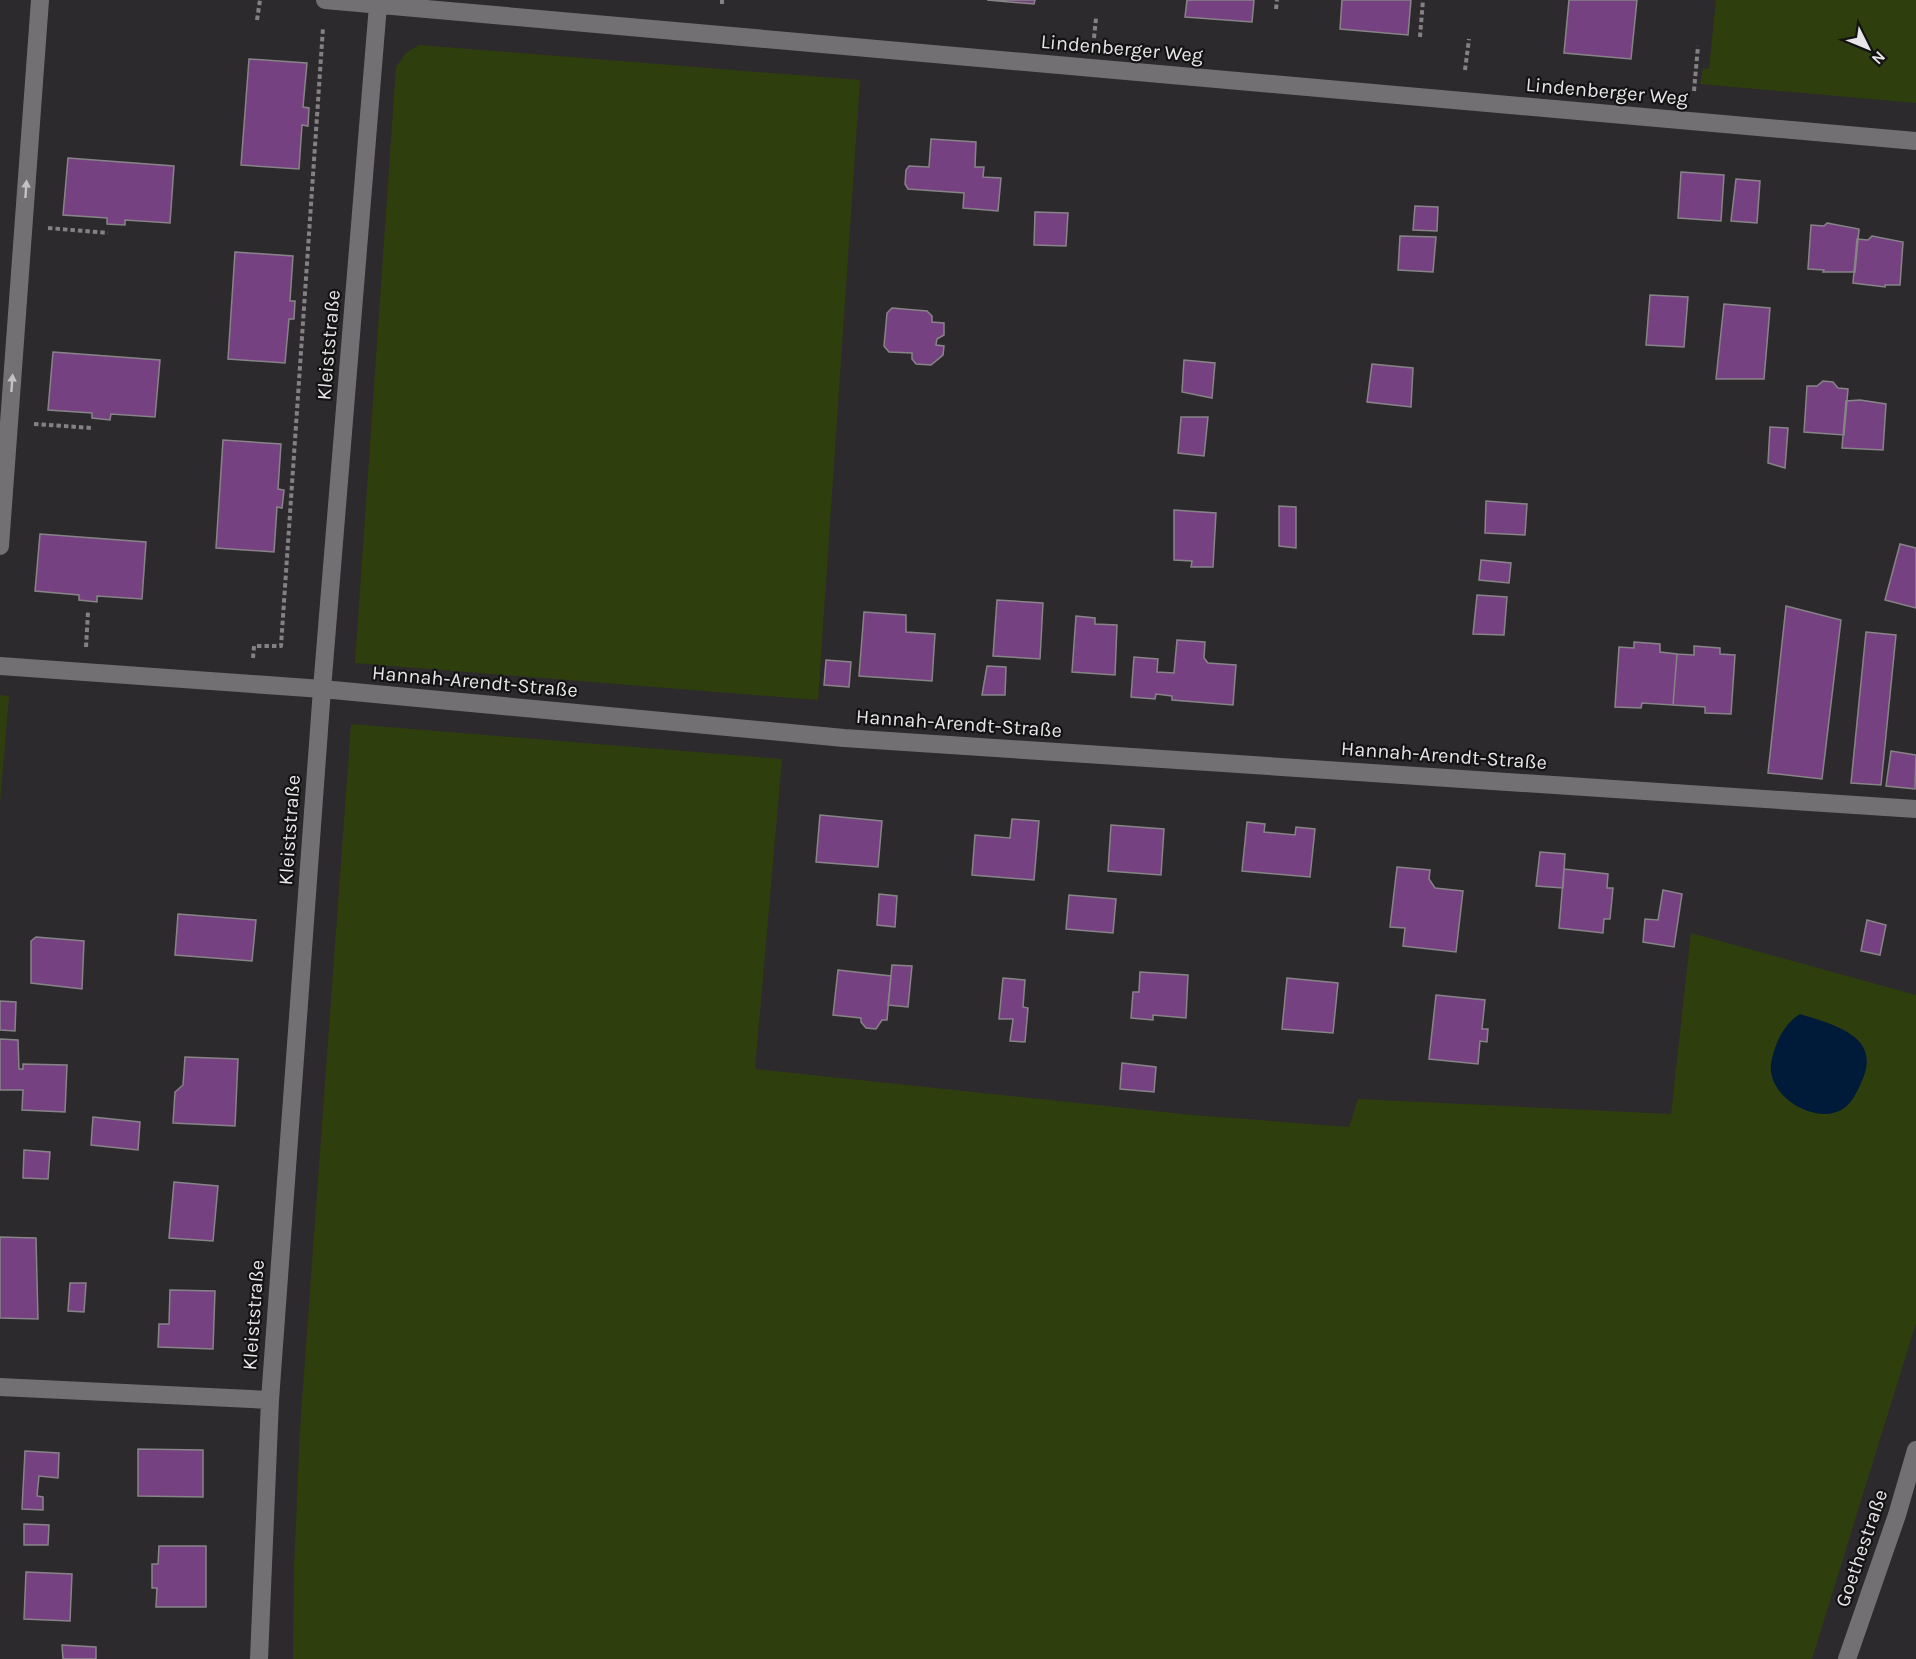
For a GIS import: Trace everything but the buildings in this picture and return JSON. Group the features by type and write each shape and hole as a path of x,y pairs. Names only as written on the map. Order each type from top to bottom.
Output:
{"street":[{"path":"0,546 40,0"},
{"name":"Lindenberger Weg","path":"325,0 1916,141"},
{"name":"Kleiststraße","path":"259,1659 270,1400 322,689 378,5"},
{"name":"Hannah-Arendt-Straße","path":"0,666 322,689 844,738 1916,809"},
{"path":"0,1387 270,1400"},
{"name":"Goethestraße","path":"1847,1659 1897,1515 1916,1450"}],"path":[{"path":"257,20 260,0"},
{"path":"1276,9 1277,0"},
{"path":"1420,37 1424,0"},
{"path":"1094,38 1096,18"},
{"path":"250,684 254,646 281,646 323,28"},
{"path":"1465,70 1469,39"},
{"path":"1694,90 1698,46"},
{"path":"24,227 108,233"},
{"path":"9,423 92,428"},
{"path":"85,672 88,612"}],"green space":[{"path":"1716,0 1916,0 1916,103 1700,84 1703,68 1709,69"},
{"path":"419,45 860,80 818,700 355,663 396,67 406,53"},
{"path":"0,695 9,696 0,803"},
{"path":"351,724 782,759 755,1069 1192,1115 1349,1127 1358,1099 1671,1114 1691,933 1916,995 1916,1323 1812,1659 293,1659 300,1429"}],"water":[{"path":"1800,1014 1840,1028 1852,1035 1861,1043 1866,1054 1866,1067 1861,1083 1852,1101 1843,1109 1819,1114 1807,1111 1785,1097 1772,1076 1771,1064 1781,1035 1789,1023"}]}
